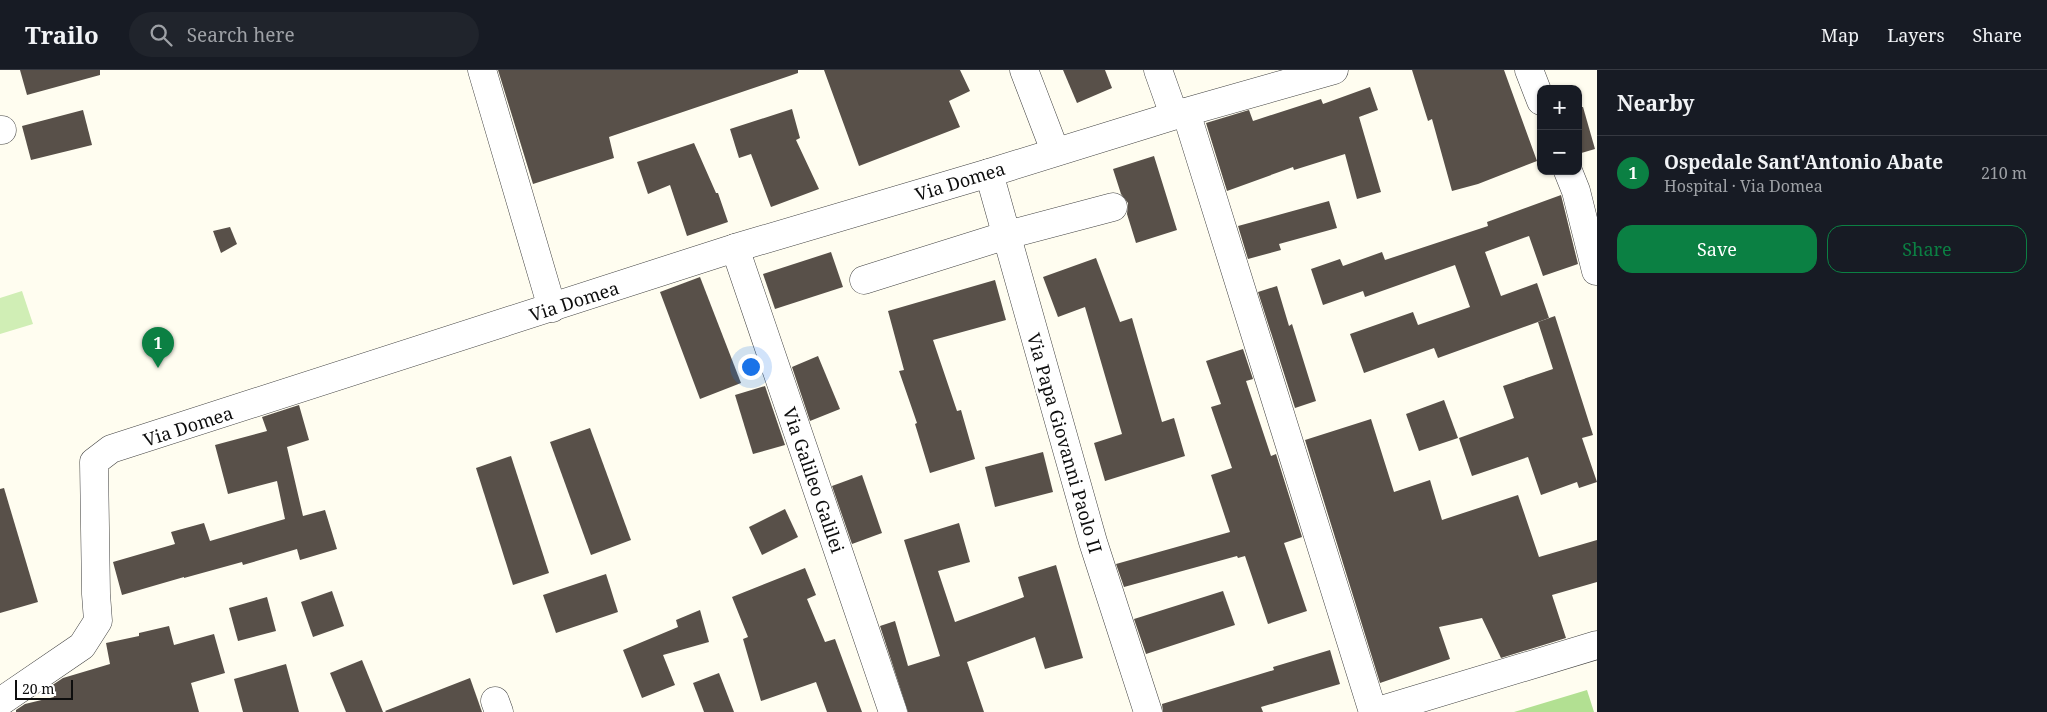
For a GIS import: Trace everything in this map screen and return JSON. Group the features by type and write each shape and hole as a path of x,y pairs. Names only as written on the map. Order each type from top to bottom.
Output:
{"street":[{"path":"482,70 552,308"},
{"path":"1024,70 1055,151"},
{"path":"1158,70 1180,114 1374,712 1597,646"},
{"name":"Via Domea","path":"0,702 82,646 98,621 94,462 111,449 735,248 989,173 1055,151 1334,70"},
{"path":"1530,70 1537,90"},
{"name":"Via Papa Giovanni Paolo II","path":"989,173 1092,542 1148,712"},
{"path":"1570,175 1576,191 1596,271"},
{"path":"864,280 1007,235 1113,207"},
{"name":"Via Galileo Galilei","path":"735,248 893,712"}],"green space":[{"path":"22,291 33,324 0,334 0,298"},
{"path":"1587,690 1594,712 1514,712"}],"building":[{"path":"20,70 100,70 100,75 27,95"},
{"path":"498,70 798,70 798,73 609,137 614,158 533,184"},
{"path":"824,70 960,70 970,91 949,101 960,127 859,166"},
{"path":"1063,70 1105,70 1112,88 1077,103"},
{"path":"1412,70 1504,70 1537,161 1478,184 1452,191 1432,119 1428,121"},
{"path":"1370,87 1378,110 1359,117 1381,192 1357,199 1345,154 1294,170 1293,167 1227,191 1206,123 1249,110 1253,121 1321,99 1323,104"},
{"path":"1582,107 1583,107 1595,149 1582,153"},
{"path":"792,109 800,138 796,140 819,189 771,207 751,154 739,158 730,129"},
{"path":"83,110 92,145 31,160 22,126"},
{"path":"694,143 716,193 718,193 728,222 687,236 670,185 648,194 637,162"},
{"path":"1154,156 1177,230 1136,243 1127,214 1128,203 1121,194 1113,169"},
{"path":"1561,195 1578,264 1543,276 1529,236 1485,252 1501,296 1537,283 1549,318 1438,358 1434,348 1364,373 1350,334 1413,312 1418,325 1470,307 1455,265 1365,297 1363,291 1323,305 1311,269 1340,259 1343,266 1382,252 1385,260 1488,226 1487,222"},
{"path":"1329,201 1337,228 1279,244 1281,250 1248,259 1238,226"},
{"path":"230,227 237,244 221,253 213,231"},
{"path":"831,252 843,287 775,309 763,274"},
{"path":"1096,258 1120,322 1132,318 1162,422 1174,418 1185,456 1105,481 1094,443 1122,434 1085,307 1058,317 1043,277"},
{"path":"700,277 741,383 700,399 660,292"},
{"path":"995,280 1006,320 933,340 957,411 961,410 975,459 930,473 915,424 917,423 899,371 904,370 888,311"},
{"path":"1277,286 1289,326 1292,324 1316,401 1295,408 1258,292"},
{"path":"1555,316 1593,435 1582,438 1597,482 1579,488 1577,482 1541,495 1528,457 1472,476 1459,438 1514,418 1503,386 1553,369 1538,322"},
{"path":"1243,349 1253,379 1246,381 1271,456 1276,454 1302,537 1284,543 1307,611 1268,624 1245,556 1238,558 1237,556 1124,587 1116,564 1230,532 1211,475 1232,468 1211,407 1221,404 1206,361"},
{"path":"818,356 840,409 810,421 792,367"},
{"path":"765,386 785,445 753,454 735,395"},
{"path":"1444,400 1458,438 1419,451 1406,414"},
{"path":"299,405 309,440 287,447 303,516 325,510 337,549 300,560 297,549 243,565 242,562 122,595 113,562 175,544 171,532 204,523 210,541 285,519 277,481 228,494 215,445 267,431 262,417"},
{"path":"1371,419 1394,492 1430,480 1442,520 1518,495 1539,557 1597,540 1597,582 1552,595 1566,638 1501,658 1482,618 1439,627 1450,659 1380,683 1305,440"},
{"path":"590,428 631,540 591,555 550,442"},
{"path":"1043,452 1053,492 995,507 985,467"},
{"path":"511,456 549,573 513,585 476,468"},
{"path":"862,475 882,533 852,544 832,486"},
{"path":"4,488 38,602 0,613 0,489"},
{"path":"785,509 798,537 762,555 749,527"},
{"path":"959,523 970,562 938,571 955,622 1024,597 1018,577 1056,565 1083,658 1045,669 1035,637 967,662 984,712 908,712 880,626 895,621 908,666 940,656 904,540"},
{"path":"805,568 816,595 807,599 825,642 835,639 862,712 827,712 816,682 761,701 743,639 748,637 732,597"},
{"path":"606,574 618,612 556,633 543,595"},
{"path":"332,591 344,626 313,637 301,602"},
{"path":"1223,591 1235,625 1146,654 1134,619"},
{"path":"267,597 276,631 238,641 229,608"},
{"path":"700,610 709,642 663,655 675,685 642,698 623,650 678,627 676,620"},
{"path":"169,626 174,645 214,634 225,673 191,683 199,712 16,712 25,704 54,697 51,686 63,678 110,664 106,643 139,636 139,633"},
{"path":"1330,650 1340,684 1261,707 1263,712 1163,712 1162,704 1274,670 1273,667"},
{"path":"362,660 383,712 346,712 330,673"},
{"path":"286,664 299,712 243,712 234,679"},
{"path":"719,673 734,712 704,712 693,683"},
{"path":"470,678 482,712 385,711"}],"place":[{"name":"Ospedale Sant'Antonio Abate","path":"158,368"}]}
